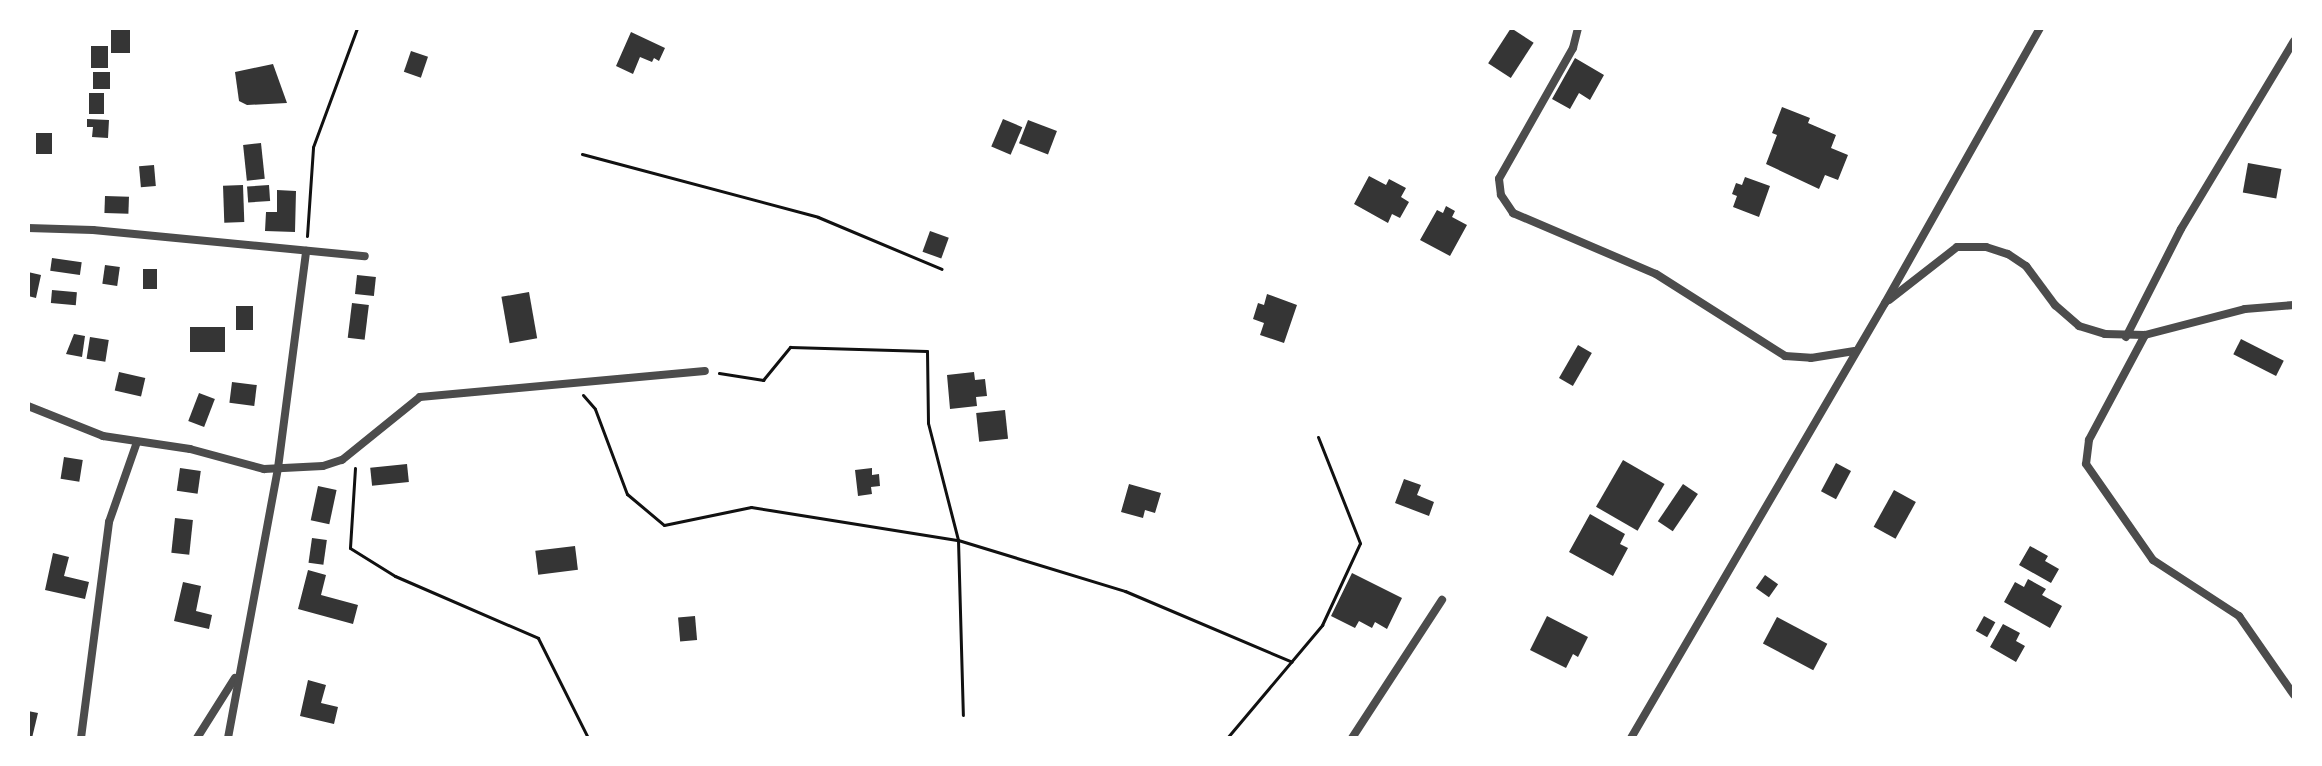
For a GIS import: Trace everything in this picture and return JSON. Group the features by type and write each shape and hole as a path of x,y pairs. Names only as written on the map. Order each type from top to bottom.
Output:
{"street":[{"path":"1578,28 1573,48 1499,179 1501,195 1513,213 1656,274 1725,322 1785,356 1811,358 1854,351"},
{"path":"1631,738 1854,351 1885,303 2040,28"},
{"path":"2126,337 2181,229 2294,41"},
{"path":"28,228 93,230 365,256"},
{"path":"1885,303 1957,247 1986,247 2008,254 2026,266 2055,305 2079,326 2126,337 2145,335 2245,309 2294,305"},
{"path":"228,738 278,468 306,251"},
{"path":"2145,335 2089,440 2086,464 2153,560 2239,616 2294,695"},
{"path":"28,406 103,436 190,449 264,469 323,466 342,460 420,397 705,371"},
{"path":"81,738 109,522 137,442"},
{"path":"1352,738 1442,600"},
{"path":"197,738 239,673"}],"path":[{"path":"306,251 313,147 357,28"},
{"path":"582,154 818,217 942,269"},
{"path":"705,371 763,380 790,347 927,351 928,423 958,540 963,715"},
{"path":"571,382 595,409 627,494 664,525 751,507 958,540 1125,591 1292,662"},
{"path":"1227,738 1322,625 1360,543 1318,437"},
{"path":"357,448 350,548 395,576 510,623 538,638 588,738"}],"building":[{"path":"111,28 130,28 130,53 111,53"},
{"path":"1511,28 1534,43 1511,78 1488,63"},
{"path":"631,32 665,48 659,61 654,58 652,62 640,57 633,74 616,66"},
{"path":"91,46 108,46 108,68 91,68"},
{"path":"411,51 428,57 421,78 404,72"},
{"path":"1575,58 1604,75 1590,100 1579,93 1570,109 1552,99"},
{"path":"273,64 287,103 247,105 239,101 235,72"},
{"path":"93,72 110,72 110,89 93,89"},
{"path":"89,93 104,93 104,114 89,114"},
{"path":"1782,107 1810,118 1808,123 1836,135 1831,148 1848,155 1838,180 1825,175 1819,189 1766,164 1777,135 1772,133"},
{"path":"87,119 109,120 108,138 92,137 93,127 87,127"},
{"path":"1003,119 1022,127 1011,155 991,147"},
{"path":"1028,120 1057,131 1048,154 1019,143"},
{"path":"36,133 52,133 52,154 36,154"},
{"path":"261,143 265,179 247,181 243,145"},
{"path":"2248,163 2281,169 2276,198 2243,193"},
{"path":"154,165 156,186 141,187 139,166"},
{"path":"1369,176 1386,185 1389,179 1406,188 1401,197 1409,202 1400,218 1392,214 1388,223 1354,204"},
{"path":"1745,177 1770,186 1759,217 1733,207 1737,196 1732,194 1736,183 1742,185"},
{"path":"243,185 244,222 224,223 223,186"},
{"path":"269,185 270,201 248,202 247,187"},
{"path":"277,190 296,191 295,232 265,231 266,212 277,212"},
{"path":"105,196 129,197 128,214 104,213"},
{"path":"1446,206 1455,211 1452,217 1467,225 1450,256 1420,240 1437,210 1443,213"},
{"path":"930,231 949,238 941,259 922,252"},
{"path":"52,258 82,262 80,275 50,271"},
{"path":"105,265 120,267 117,286 102,284"},
{"path":"143,269 157,269 157,289 143,289"},
{"path":"28,272 41,275 36,298 28,296"},
{"path":"357,275 376,277 374,296 355,294"},
{"path":"52,290 77,292 76,305 51,303"},
{"path":"529,292 537,338 510,343 501,297"},
{"path":"1267,294 1297,305 1284,343 1260,335 1264,323 1253,319 1258,303 1264,305"},
{"path":"352,303 369,305 365,340 348,338"},
{"path":"236,306 253,306 253,330 236,330"},
{"path":"190,327 225,327 225,352 190,352"},
{"path":"74,334 85,336 82,357 66,354"},
{"path":"90,337 109,340 105,362 87,359"},
{"path":"2241,339 2284,361 2276,376 2233,354"},
{"path":"1578,345 1592,353 1573,386 1559,378"},
{"path":"119,372 145,378 141,397 115,391"},
{"path":"974,372 975,380 985,379 987,396 976,397 977,406 950,409 947,375"},
{"path":"232,382 257,385 254,406 229,403"},
{"path":"199,393 215,399 204,427 188,421"},
{"path":"1005,410 1008,439 979,442 976,413"},
{"path":"64,457 83,460 79,482 61,479"},
{"path":"1623,460 1665,484 1638,531 1596,507"},
{"path":"1836,463 1851,471 1836,499 1821,491"},
{"path":"407,464 409,482 372,486 370,468"},
{"path":"180,468 201,471 198,494 177,491"},
{"path":"872,468 872,475 879,474 880,486 871,487 872,494 858,496 855,470"},
{"path":"1404,479 1421,485 1417,495 1434,502 1429,516 1395,503"},
{"path":"1129,484 1161,493 1155,513 1145,510 1143,518 1121,512"},
{"path":"1683,484 1698,494 1673,531 1658,521"},
{"path":"318,486 337,490 329,524 311,520"},
{"path":"1894,490 1916,502 1896,539 1874,527"},
{"path":"1590,514 1625,534 1620,544 1628,548 1613,576 1569,552"},
{"path":"175,518 193,520 189,555 171,553"},
{"path":"312,538 327,540 323,565 309,563"},
{"path":"575,546 578,570 538,575 535,551"},
{"path":"2030,546 2048,556 2045,561 2059,569 2051,583 2019,565"},
{"path":"53,553 69,557 64,576 89,582 85,599 45,590"},
{"path":"308,570 326,575 321,595 358,605 353,624 298,609"},
{"path":"1352,573 1402,598 1387,629 1375,622 1372,628 1359,621 1355,628 1331,616"},
{"path":"1765,575 1778,584 1769,597 1756,588"},
{"path":"2028,579 2046,589 2042,595 2062,606 2050,628 2004,602 2015,582 2024,587"},
{"path":"183,582 201,586 196,611 212,615 209,629 174,621"},
{"path":"695,616 697,640 680,641 678,617"},
{"path":"1547,616 1588,637 1578,657 1573,654 1566,668 1530,650"},
{"path":"1984,616 1995,622 1987,637 1976,631"},
{"path":"1777,617 1827,644 1813,670 1763,643"},
{"path":"2003,624 2020,633 2016,641 2025,646 2016,662 1990,647"},
{"path":"308,680 326,685 321,703 338,707 334,724 300,716"},
{"path":"28,711 38,713 32,738 28,738"}]}
